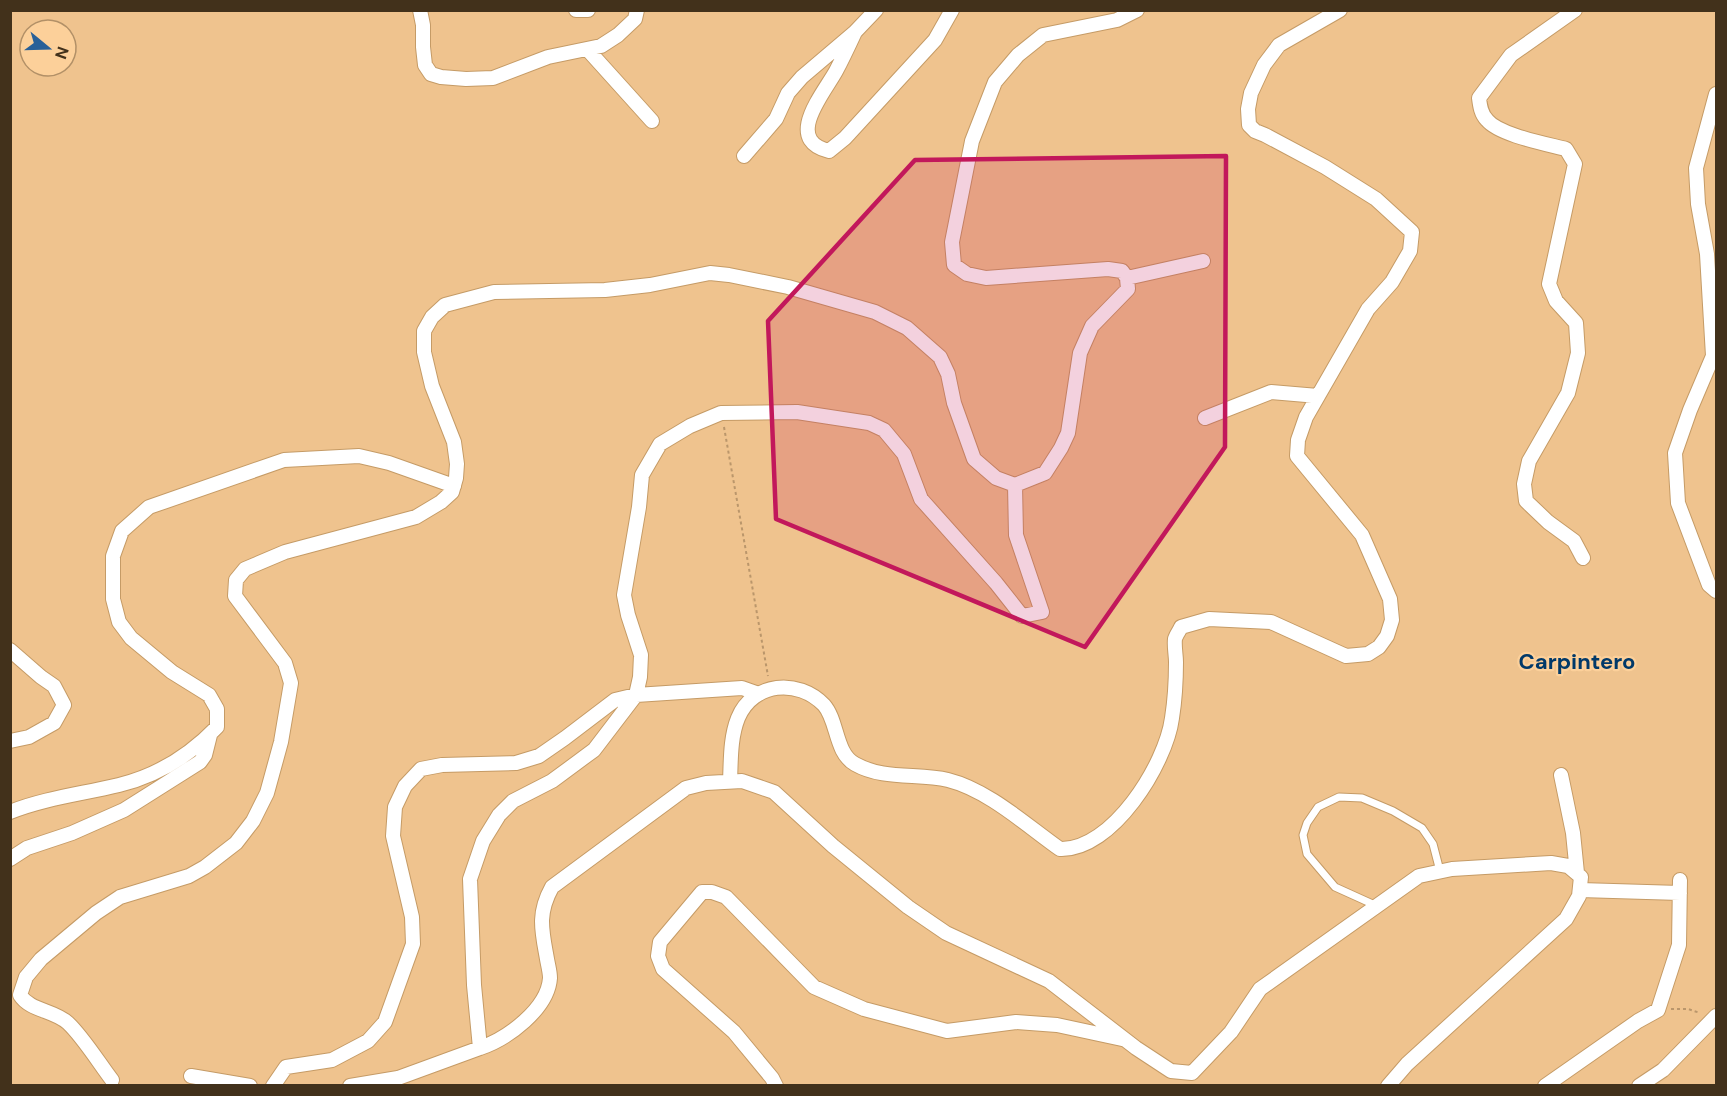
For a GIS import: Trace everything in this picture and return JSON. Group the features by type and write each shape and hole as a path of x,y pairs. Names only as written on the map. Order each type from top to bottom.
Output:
{"street":[{"path":"420,10 425,65 431,74 441,77 493,78 548,57 601,46 635,20 638,10"},
{"path":"576,10 588,10"},
{"path":"744,156 776,119 788,93 802,77 855,32 876,10"},
{"path":"855,32 814,108 807,127 809,138 819,149 829,151 846,138 935,40 952,10"},
{"path":"112,1080 69,1023 56,1014 24,1003 20,995 26,977 41,959 120,897 189,876 236,843 253,821 267,793 278,752 291,683 285,663 235,596 236,580 246,569 285,552 416,517 441,502 452,492 457,464 454,442 432,386 424,352 424,331 432,317 445,305 494,292 605,290 650,285 710,273 799,290 875,312 907,328 940,357 948,374 954,403 974,459 996,478 1015,485 1045,473 1068,433 1080,352 1092,326 1128,289 1127,278 1122,271 1108,269 986,278 967,274 954,265 952,242 972,141 995,82 1017,55 1043,35 1117,20 1137,10"},
{"path":"273,1086 286,1068 332,1060 368,1041 385,1022 413,944 412,917 393,836 395,807 405,786 421,769 442,765 516,763 538,756 615,700 636,695 742,688 766,691 794,687 810,693 826,707 845,754 854,764 880,773 948,780 977,790 1060,849 1072,850 1091,842 1111,828 1154,772 1172,721 1175,693 1175,639 1181,627 1209,619 1271,622 1346,656 1368,654 1379,647 1387,636 1392,620 1390,599 1362,535 1297,456 1298,440 1306,417 1368,309 1392,282 1410,252 1412,232 1376,200 1326,167 1255,131 1249,125 1248,109 1251,93 1264,65 1279,45 1340,10"},
{"path":"1575,10 1511,55 1479,98 1481,110 1487,122 1515,135 1566,148 1575,164 1549,284 1556,302 1576,323 1578,353 1568,393 1529,461 1524,484 1527,501 1548,522 1574,541 1583,558"},
{"path":"588,50 652,121"},
{"path":"1716,94 1696,168 1698,204 1707,254 1713,356 1675,453 1678,504 1709,585 1716,591"},
{"path":"1127,278 1203,261"},
{"path":"1711,304 1716,289"},
{"path":"1205,418 1271,392 1318,396"},
{"path":"480,1048 474,986 470,879 483,841 499,815 513,801 552,781 594,750 636,695 641,655 624,595 642,475 660,444 690,426 721,413 797,412 869,423 884,430 904,454 921,499 996,583 1022,616 1042,612 1016,534 1015,485"},
{"path":"10,812 39,802 121,785 163,769 210,735 217,727 217,709 209,695 172,672 131,638 119,622 112,599 113,556 122,531 149,507 284,460 359,456 388,463 454,486"},
{"path":"10,650 40,677 54,686 64,705 54,723 29,737 10,741"},
{"path":"730,781 731,749 738,717 755,696 766,691"},
{"path":"10,859 27,848 72,833 124,810 200,762 205,755 210,735"},
{"path":"1561,775 1573,833 1577,873"},
{"path":"350,1086 398,1077 489,1045 522,1024 543,999 550,979 541,919 544,902 552,887 686,788 730,781 742,781 774,792 833,846 908,907 946,933 1049,981 1171,1071 1192,1073 1231,1032 1260,990 1419,876 1452,869 1551,863 1568,866 1577,873 1581,877 1580,896 1566,919 1407,1064 1389,1086"},
{"path":"1545,1086 1638,1021 1658,1010 1678,945 1680,887 1580,890"},
{"path":"776,1086 734,1032 663,969 658,956 660,942 702,892 712,892 726,897 814,987 864,1009 947,1031 1016,1022 1057,1025 1127,1040"},
{"path":"1639,1086 1663,1070 1715,1017"},
{"path":"191,1076 250,1086"}],"lane":[{"path":"1377,906 1335,887 1307,854 1303,835 1307,823 1318,807 1339,797 1362,798 1393,811 1422,828 1433,844 1440,871"}],"path":[{"path":"721,413 765,667 766,691"},
{"path":"1658,1010 1688,1009 1715,1017"}],"highlighted area":[{"path":"1226,156 1225,447 1085,647 776,519 768,321 915,160"}],"district":[{"name":"Carpintero","path":"1577,661"}]}
